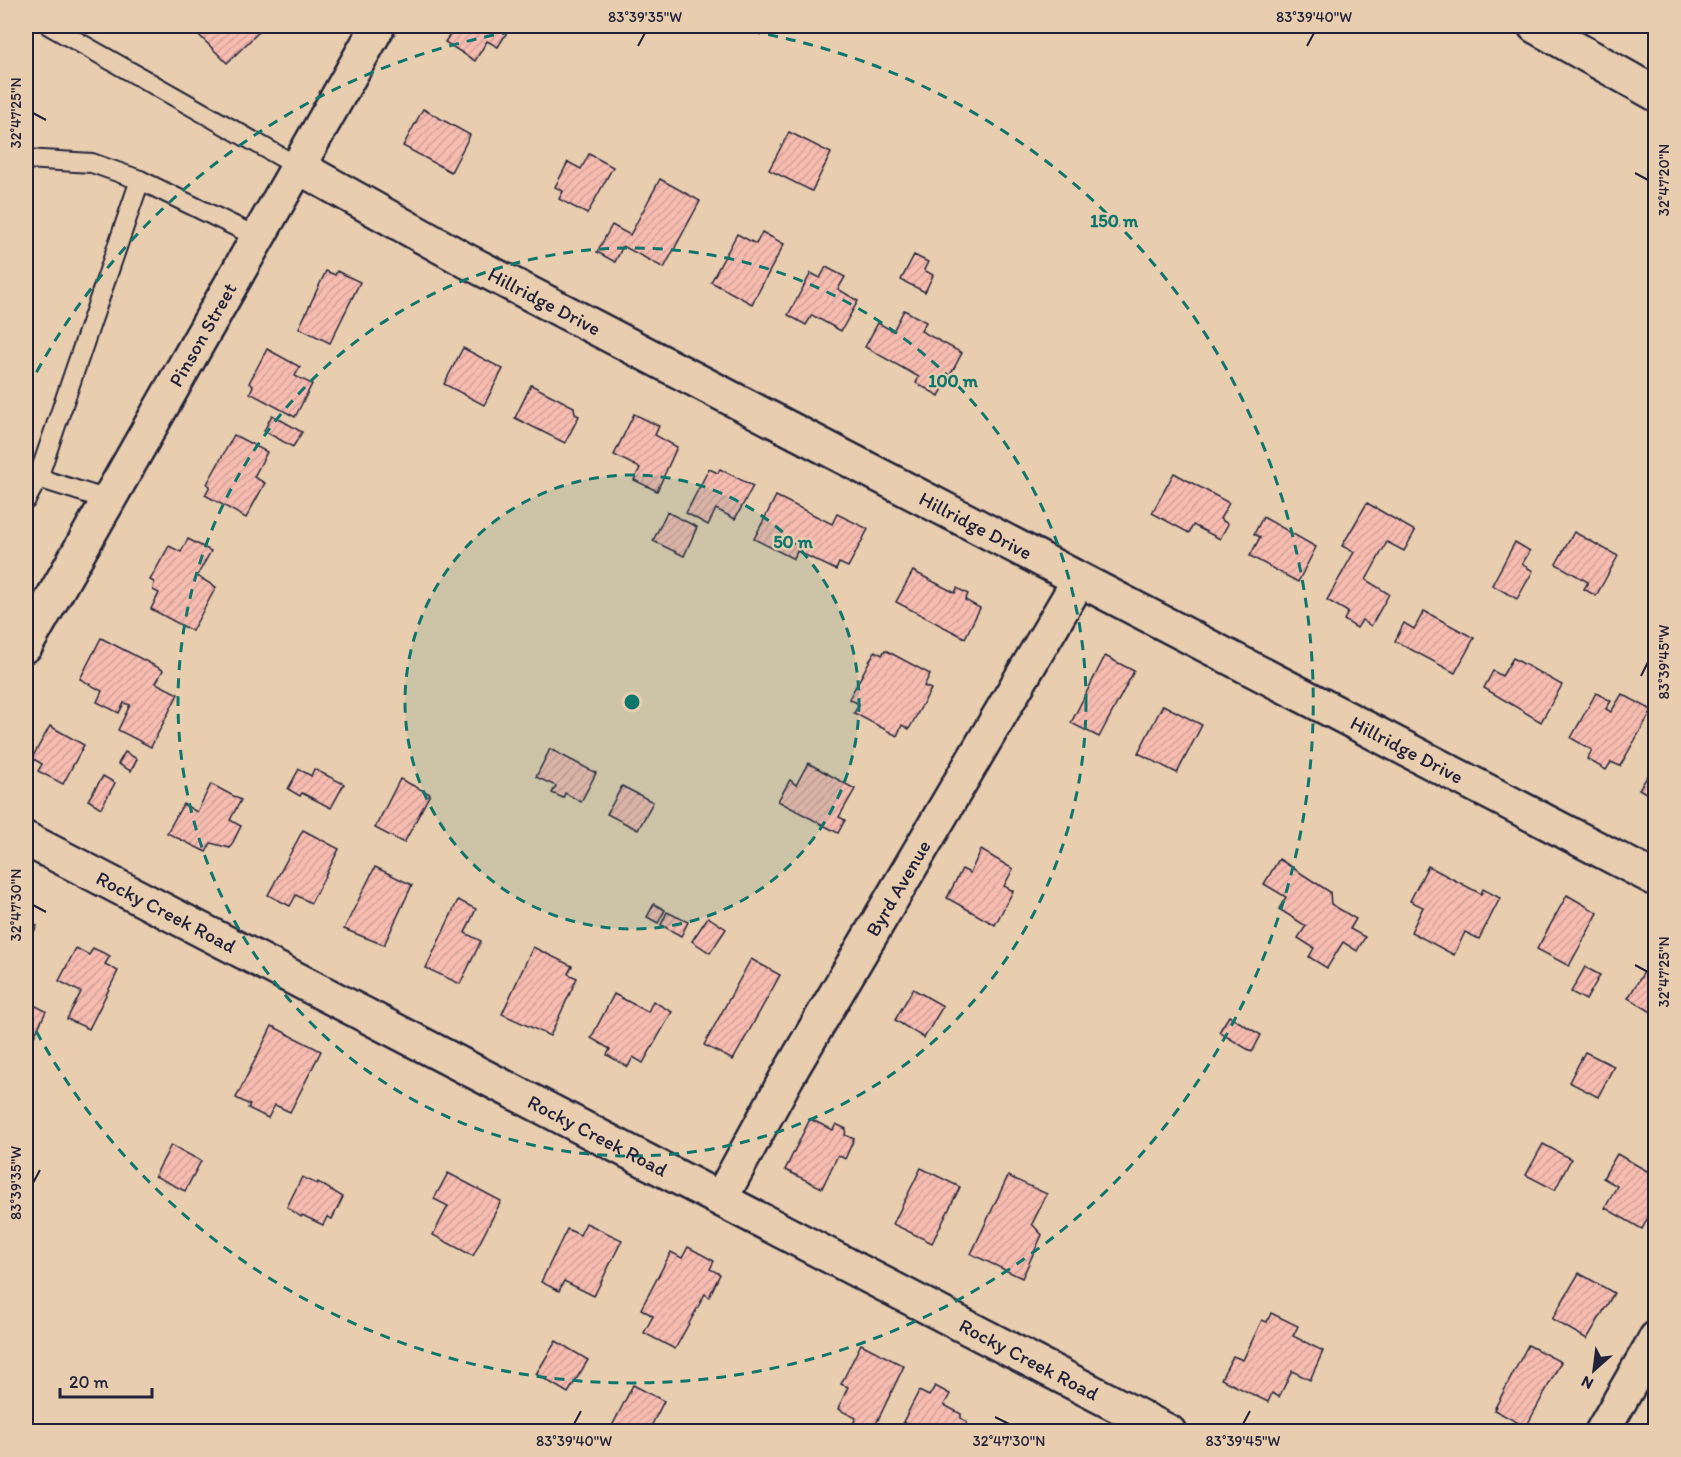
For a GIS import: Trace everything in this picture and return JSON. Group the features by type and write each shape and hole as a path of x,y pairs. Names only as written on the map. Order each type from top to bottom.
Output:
{"street":[{"name":"Pinson Street","path":"26,645 378,26"},
{"path":"1535,26 1656,94"},
{"name":"Hillridge Drive","path":"297,166 465,260 1656,879"},
{"name":"Byrd Avenue","path":"721,1198 787,1077 1079,580"},
{"name":"Rocky Creek Road","path":"26,838 1169,1431"},
{"path":"1602,1431 1656,1338"}],"lane":[{"path":"50,26 297,166"},
{"path":"26,159 92,163 140,180 257,237"},
{"path":"26,500 38,478 140,180"},
{"path":"38,478 108,500"}],"building":[{"path":"205,26 265,26 227,63 197,33"},
{"path":"455,26 503,26 509,29 498,47 487,41 475,61 445,42"},
{"path":"423,109 470,135 451,172 403,146"},
{"path":"789,132 831,153 812,191 769,170"},
{"path":"589,154 613,167 587,214 559,199 563,191 555,187 568,162 581,169"},
{"path":"660,179 700,201 664,268 623,246 615,262 597,252 612,225 630,235"},
{"path":"762,232 784,244 752,304 711,282 737,234 756,244"},
{"path":"914,255 928,262 924,270 933,275 925,292 901,280"},
{"path":"826,267 845,277 838,289 858,301 841,331 812,315 806,325 788,315 811,273 820,278"},
{"path":"326,271 335,275 337,271 360,282 330,343 299,328"},
{"path":"904,310 926,322 921,331 962,353 939,396 916,383 919,377 865,347 878,323 893,331"},
{"path":"463,348 503,369 484,405 444,384"},
{"path":"267,349 300,367 295,376 312,384 295,417 250,393 253,386 249,383"},
{"path":"531,385 574,407 575,414 579,416 565,443 515,418"},
{"path":"634,414 659,426 655,435 677,447 657,491 634,480 640,468 614,455"},
{"path":"272,415 302,432 293,447 264,431"},
{"path":"234,435 267,452 254,477 265,483 246,518 205,495 210,486 207,484"},
{"path":"709,469 718,473 720,469 753,486 735,519 716,509 708,525 686,513"},
{"path":"1174,473 1229,503 1220,519 1228,524 1220,539 1193,525 1189,533 1152,513"},
{"path":"776,496 832,524 837,514 868,529 848,567 839,563 836,570 797,551 794,559 754,539"},
{"path":"1367,503 1415,531 1404,551 1387,542 1366,580 1389,594 1371,626 1362,620 1357,628 1344,620 1348,612 1327,600 1354,552 1342,546"},
{"path":"667,512 697,527 684,556 653,541"},
{"path":"1263,517 1316,547 1298,582 1250,556 1260,537 1254,534"},
{"path":"1574,532 1618,556 1596,596 1584,589 1588,582 1556,564"},
{"path":"188,539 211,551 197,576 216,587 192,631 151,609 159,593 153,590 154,582 150,580 169,546 181,552"},
{"path":"1515,542 1530,551 1522,564 1533,571 1517,599 1492,585"},
{"path":"913,571 955,593 957,588 968,594 965,600 980,608 965,638 896,602"},
{"path":"1424,611 1474,638 1455,673 1395,641 1404,623 1414,629"},
{"path":"101,638 163,670 156,683 178,694 151,747 118,730 130,705 124,703 119,713 97,702 102,691 80,679"},
{"path":"885,650 930,674 924,686 931,689 909,729 902,725 897,736 854,713 859,704 849,699 875,651 882,655"},
{"path":"1105,656 1134,671 1099,737 1071,723"},
{"path":"1513,658 1562,685 1541,722 1484,688 1493,671 1502,676"},
{"path":"1596,693 1611,701 1606,709 1611,712 1622,694 1652,710 1620,766 1611,762 1606,770 1587,759 1592,750 1571,738"},
{"path":"1163,705 1202,725 1177,773 1138,753"},
{"path":"50,726 84,745 63,784 38,771 42,764 32,758"},
{"path":"550,749 596,773 581,802 565,793 563,798 552,793 556,786 536,777"},
{"path":"125,752 137,759 131,771 118,764"},
{"path":"808,763 855,789 839,817 845,820 838,833 778,801 790,780 796,785"},
{"path":"1656,764 1656,799 1639,789"},
{"path":"299,769 311,776 314,769 344,784 331,808 302,793 300,796 288,789"},
{"path":"103,776 115,783 101,808 88,800"},
{"path":"400,779 430,794 404,843 375,828"},
{"path":"211,784 241,800 230,820 241,826 230,848 211,843 206,852 167,833 183,804 197,812"},
{"path":"622,786 653,802 638,830 607,814"},
{"path":"303,830 339,849 311,903 296,895 290,906 268,895"},
{"path":"981,850 1013,869 1004,886 1013,891 995,925 947,898 962,869 970,873"},
{"path":"1279,859 1330,892 1331,904 1356,919 1350,929 1365,937 1357,951 1343,942 1327,968 1309,957 1314,948 1298,938 1306,926 1279,909 1286,897 1264,884"},
{"path":"1428,866 1481,894 1483,889 1500,898 1479,939 1465,932 1454,955 1411,932 1423,907 1410,901"},
{"path":"375,867 412,885 384,945 344,929"},
{"path":"1567,895 1598,913 1569,966 1537,949"},
{"path":"458,900 476,909 465,933 481,941 460,984 426,968"},
{"path":"654,904 665,910 658,923 647,917"},
{"path":"667,912 688,922 681,936 661,925"},
{"path":"708,917 726,929 710,953 692,941"},
{"path":"26,918 37,926 26,946"},
{"path":"533,947 572,966 568,974 577,978 550,1036 502,1014"},
{"path":"76,948 89,955 93,948 110,956 105,964 118,971 89,1029 67,1019 81,992 59,981"},
{"path":"751,959 780,975 733,1060 704,1045"},
{"path":"1585,967 1600,975 1586,1000 1571,992"},
{"path":"1647,967 1656,972 1656,1009 1653,1013 1628,998"},
{"path":"913,989 943,1006 924,1038 895,1020"},
{"path":"614,994 648,1012 653,1001 672,1012 643,1063 633,1057 628,1067 607,1055 610,1049 591,1038"},
{"path":"26,1001 46,1011 32,1041 26,1038"},
{"path":"1229,1016 1261,1035 1252,1052 1219,1032"},
{"path":"272,1026 321,1051 290,1112 275,1105 268,1118 248,1108 250,1105 236,1098"},
{"path":"1585,1052 1614,1066 1598,1097 1569,1082"},
{"path":"810,1119 833,1130 836,1124 846,1129 845,1135 854,1139 845,1159 838,1155 822,1188 785,1170"},
{"path":"1543,1144 1571,1159 1555,1190 1526,1175"},
{"path":"171,1145 201,1161 185,1191 155,1176"},
{"path":"1617,1154 1656,1176 1656,1202 1642,1229 1605,1208 1617,1186 1603,1178"},
{"path":"921,1168 960,1187 932,1243 893,1224"},
{"path":"448,1173 501,1201 473,1256 433,1235 448,1206 434,1199"},
{"path":"1008,1176 1047,1194 1032,1224 1042,1235 1022,1278 971,1254"},
{"path":"302,1177 317,1184 318,1182 343,1197 332,1219 327,1217 323,1225 302,1215 301,1217 287,1207"},
{"path":"586,1223 622,1240 594,1296 564,1281 559,1291 541,1282 567,1229 580,1235"},
{"path":"688,1247 714,1261 710,1269 720,1274 709,1297 705,1294 675,1349 644,1333 653,1316 641,1309 671,1252 682,1258"},
{"path":"1579,1273 1614,1293 1587,1339 1552,1319"},
{"path":"1271,1313 1298,1326 1293,1336 1323,1351 1310,1380 1292,1371 1279,1397 1272,1393 1268,1402 1221,1379 1233,1356 1243,1360 1262,1320 1267,1322"},
{"path":"556,1341 588,1360 568,1393 536,1374"},
{"path":"861,1344 904,1366 872,1432 852,1425 856,1418 838,1409 848,1387 841,1384"},
{"path":"1528,1345 1561,1362 1526,1427 1494,1410"},
{"path":"633,1385 664,1401 648,1432 609,1432"},
{"path":"935,1386 950,1394 944,1405 961,1414 961,1418 967,1422 962,1432 903,1432 907,1424 903,1422 919,1391 929,1396"}]}
